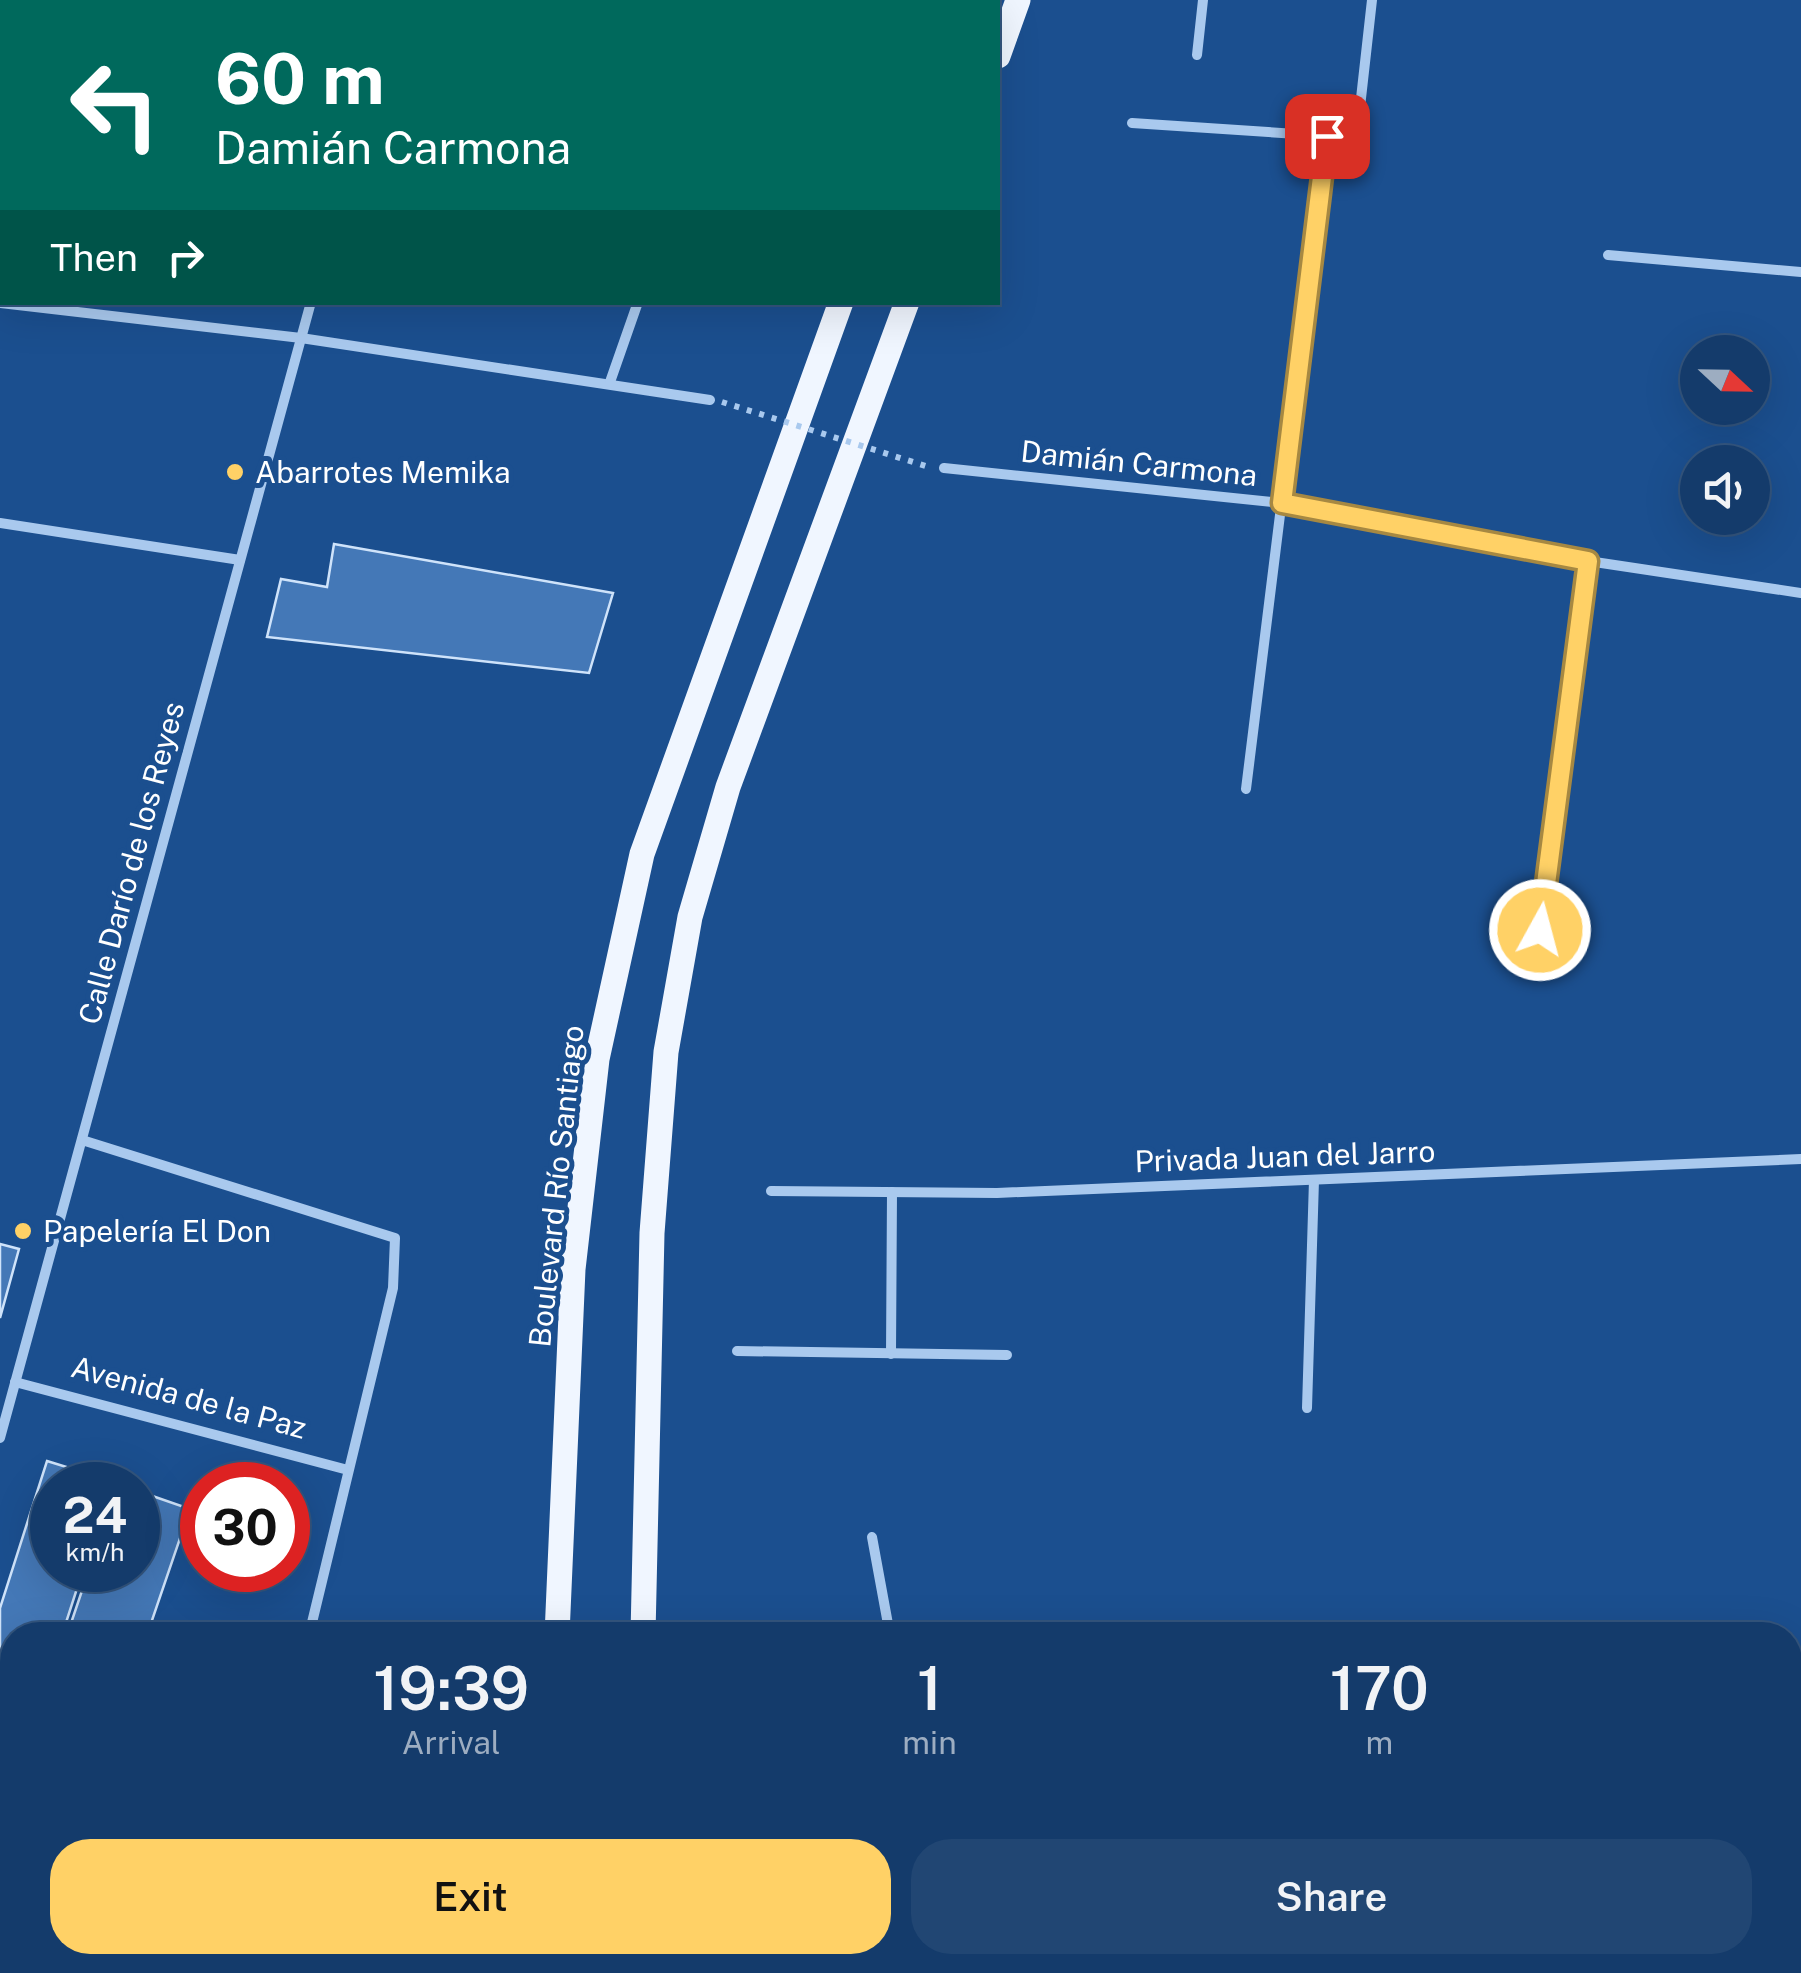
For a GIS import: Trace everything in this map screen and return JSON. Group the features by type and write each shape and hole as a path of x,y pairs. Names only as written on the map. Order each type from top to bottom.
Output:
{"main road":[{"path":"1000,50 1018,0"},
{"name":"Boulevard Río Santiago","path":"557,1622 574,1269 597,1059 642,854 840,305"},
{"path":"642,1622 652,1233 666,1052 690,917 728,787 905,305"}],"street":[{"path":"1196,55 1202,0"},
{"path":"1132,124 1327,136 1357,134 1372,0"},
{"path":"1246,788 1327,136"},
{"path":"1608,255 1801,272"},
{"path":"17,305 301,338 716,401"},
{"name":"Calle Darío de los Reyes","path":"0,1438 310,305"},
{"path":"610,382 637,305"},
{"name":"Damián Carmona","path":"944,468 1282,503 1588,561 1801,593"},
{"path":"0,523 240,560"},
{"path":"1536,967 1588,561"},
{"path":"82,1140 395,1238 393,1288 312,1622"},
{"name":"Privada Juan del Jarro","path":"771,1191 997,1193 1801,1159"},
{"path":"1307,1408 1314,1180"},
{"path":"891,1354 892,1192"},
{"path":"738,1351 1007,1355"},
{"name":"Avenida de la Paz","path":"15,1382 348,1470"},
{"path":"872,1537 888,1622"}],"path":[{"path":"716,401 928,467"}],"building":[{"path":"334,544 613,593 589,673 267,637 281,579 327,587"},
{"path":"0,1244 19,1249 0,1318"},
{"path":"160,1499 180,1506 180,1538 151,1622 71,1622 82,1592 160,1592"},
{"path":"30,1514 30,1592 76,1592 66,1622 0,1622 0,1608"}],"place":[{"name":"Abarrotes Memika","path":"235,472"},
{"name":"Papelería El Don","path":"23,1231"}],"route":[{"path":"1327,136 1282,503 1588,561 1540,930"}]}
